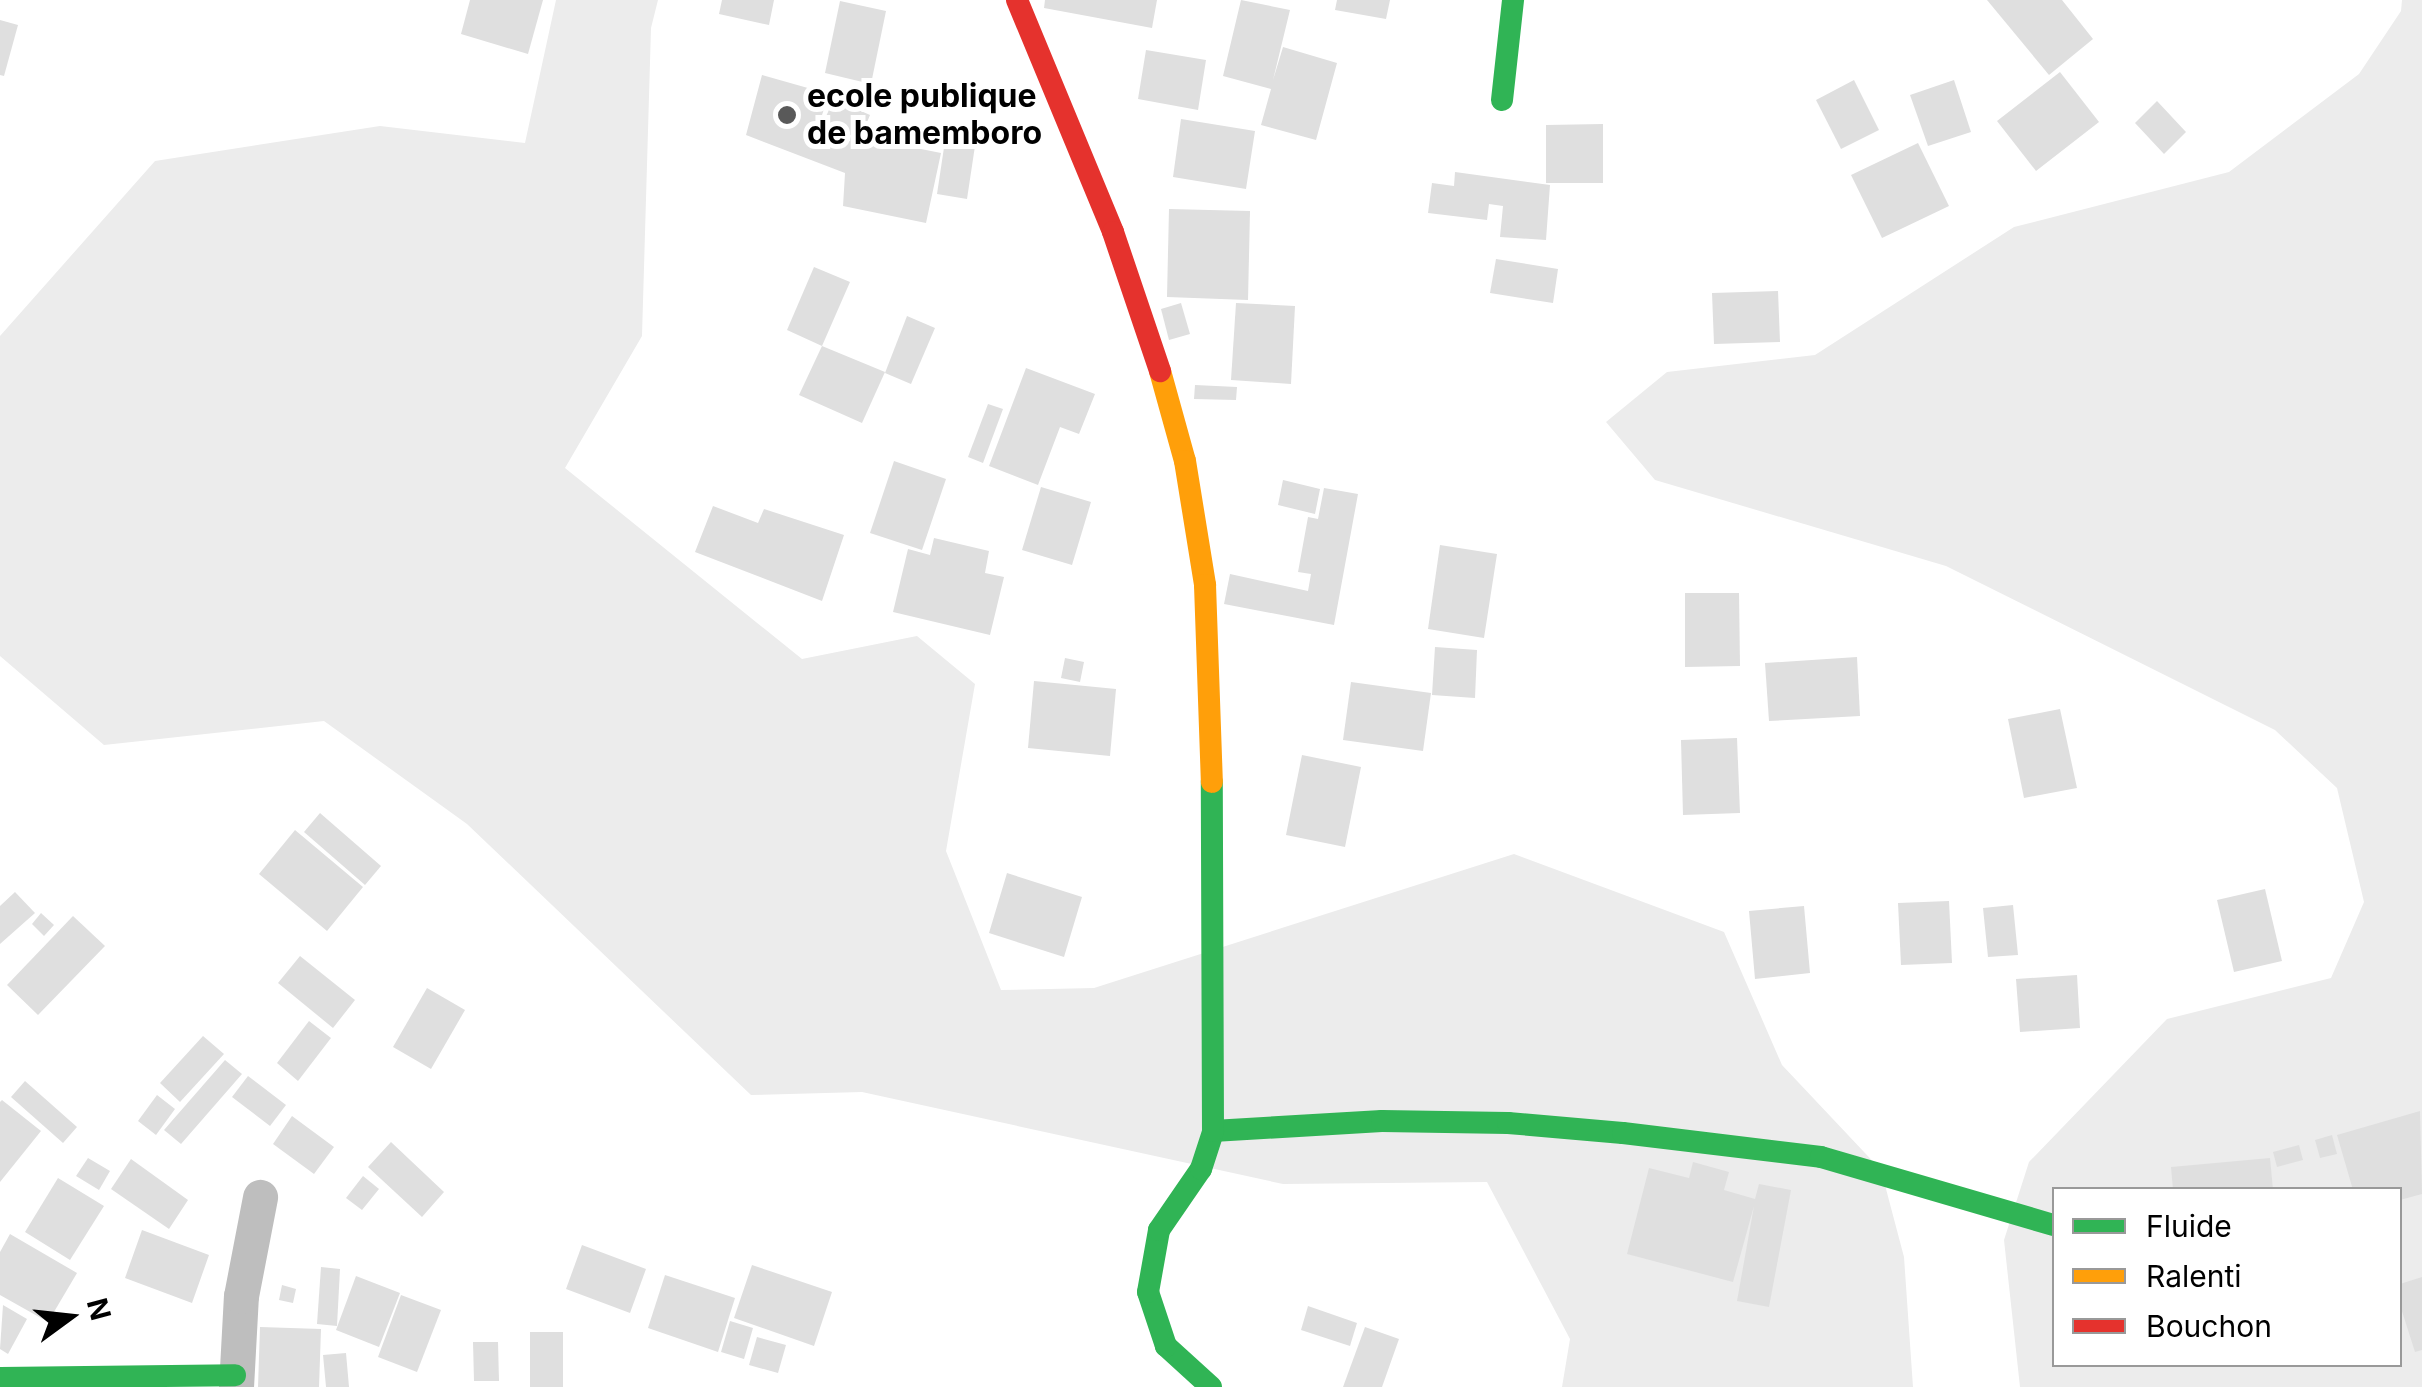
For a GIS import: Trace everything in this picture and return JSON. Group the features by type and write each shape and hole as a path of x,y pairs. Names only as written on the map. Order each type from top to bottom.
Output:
{"street":[{"path":"1017,0 1113,232 1153,346 1185,461 1205,585 1212,704 1213,1130 1200,1169 1159,1230 1148,1292 1154,1321 1166,1346 1211,1387"},
{"path":"1502,100 1513,0"},
{"path":"1213,1130 1382,1121 1508,1123 1623,1133 1821,1157 2052,1224"},
{"path":"0,1378 236,1381 241,1296 260,1197"}],"shaded area":[{"path":"556,0 658,0 651,28 642,336 565,468 802,659 917,636 975,684 946,851 1001,990 1094,988 1514,854 1724,932 1782,1065 1881,1170 1904,1257 1913,1387 1562,1387 1570,1339 1487,1182 1283,1184 862,1092 751,1095 467,824 324,721 104,745 0,656 0,336 155,161 380,126 525,143"},
{"path":"2402,0 2422,0 2422,1387 2020,1387 2004,1240 2029,1162 2167,1019 2331,978 2364,902 2337,788 2275,730 1946,566 1655,480 1606,422 1667,372 1815,355 2014,227 2229,172 2359,74 2401,11"}],"building":[{"path":"470,0 543,0 528,54 461,34"},
{"name":"ecole publique de bamemboro","path":"722,0 774,0 769,25 719,14"},
{"path":"1045,0 1157,0 1152,28 1044,8"},
{"path":"1241,0 1290,10 1273,80 1283,47 1337,63 1316,140 1261,125 1271,89 1223,76"},
{"path":"1337,0 1390,0 1386,19 1335,10"},
{"path":"1987,0 2062,0 2093,39 2049,75"},
{"name":"ecole publique de bamemboro","path":"840,1 886,11 871,84 825,73"},
{"path":"0,20 18,25 4,76 0,75"},
{"path":"1146,50 1206,60 1198,110 1138,99"},
{"path":"2060,72 2099,122 2036,171 1997,121"},
{"path":"762,75 829,94 810,151 834,99 870,115 861,137 941,153 926,223 843,206 845,173 746,135"},
{"path":"1854,80 1879,130 1841,149 1816,100"},
{"path":"1954,80 1971,132 1928,146 1910,95"},
{"path":"2157,101 2186,132 2164,154 2135,123"},
{"path":"1181,119 1255,131 1246,189 1173,177"},
{"path":"948,121 978,126 967,199 937,194"},
{"path":"1603,124 1603,183 1546,183 1546,125"},
{"path":"1918,143 1949,206 1882,238 1851,175"},
{"path":"1455,172 1550,185 1546,240 1500,237 1503,206 1489,204 1487,220 1428,213 1432,183 1454,186"},
{"path":"1169,209 1250,211 1248,300 1167,297"},
{"path":"1496,259 1558,269 1553,303 1490,293"},
{"path":"814,267 850,282 822,346 787,330"},
{"path":"1778,291 1780,342 1714,344 1712,293"},
{"path":"1181,303 1190,334 1169,340 1161,309"},
{"path":"1236,303 1295,306 1291,384 1231,380"},
{"path":"907,316 935,328 911,384 885,373"},
{"path":"822,346 885,372 862,423 799,395"},
{"path":"1026,368 1095,394 1079,434 1060,427 1038,485 989,466"},
{"path":"1195,385 1237,387 1236,400 1194,399"},
{"path":"988,404 1003,409 983,463 968,457"},
{"path":"894,461 946,479 922,550 870,533"},
{"path":"1283,480 1320,489 1315,514 1278,505"},
{"path":"1041,487 1091,502 1072,565 1022,550"},
{"path":"1324,488 1358,494 1334,625 1224,604 1230,574 1308,591 1311,574 1298,572 1308,517 1318,519"},
{"path":"713,506 758,523 764,509 844,535 822,601 695,552"},
{"path":"934,538 989,551 985,573 1004,577 990,635 893,612 908,549 930,555"},
{"path":"1440,545 1497,554 1484,638 1428,629"},
{"path":"1685,593 1739,593 1740,666 1685,667"},
{"path":"1435,647 1477,650 1475,698 1432,695"},
{"path":"1857,657 1860,716 1769,721 1765,663"},
{"path":"1065,658 1084,662 1080,682 1061,678"},
{"path":"1034,681 1116,689 1110,756 1028,748"},
{"path":"1351,682 1431,693 1423,751 1343,740"},
{"path":"2060,709 2077,788 2024,798 2008,719"},
{"path":"1737,738 1740,813 1683,815 1681,740"},
{"path":"1302,755 1361,767 1345,847 1286,835"},
{"path":"320,813 381,866 365,885 304,832"},
{"path":"295,830 363,887 327,931 259,874"},
{"path":"1007,873 1082,897 1064,957 989,933"},
{"path":"2265,889 2282,961 2234,972 2217,900"},
{"path":"15,892 35,913 0,944 0,906"},
{"path":"1949,901 1952,963 1901,965 1898,903"},
{"path":"2013,905 2018,955 1988,957 1983,908"},
{"path":"1804,906 1810,973 1755,979 1749,911"},
{"path":"41,913 54,925 44,936 32,924"},
{"path":"73,916 105,946 38,1015 7,985"},
{"path":"300,956 355,1000 333,1028 278,983"},
{"path":"2077,975 2080,1028 2020,1032 2016,979"},
{"path":"427,988 465,1010 431,1069 393,1047"},
{"path":"309,1021 331,1038 298,1081 277,1063"},
{"path":"203,1036 224,1054 180,1102 160,1083"},
{"path":"225,1060 242,1074 181,1144 164,1130"},
{"path":"248,1076 286,1105 270,1126 232,1097"},
{"path":"25,1081 77,1127 63,1143 11,1097"},
{"path":"157,1095 175,1109 156,1135 138,1121"},
{"path":"0,1102 41,1131 0,1182"},
{"path":"2420,1111 2422,1194 2402,1199 2402,1187 2352,1187 2337,1135"},
{"path":"292,1116 334,1147 314,1174 273,1144"},
{"path":"2332,1135 2337,1154 2320,1158 2315,1140"},
{"path":"391,1142 444,1192 422,1217 368,1167"},
{"path":"2299,1145 2303,1160 2277,1167 2273,1152"},
{"path":"88,1158 110,1171 99,1190 76,1176"},
{"path":"2270,1158 2273,1187 2173,1187 2171,1167"},
{"path":"131,1159 188,1200 169,1229 111,1189"},
{"path":"1693,1162 1729,1172 1724,1190 1755,1199 1759,1184 1791,1190 1769,1307 1737,1301 1754,1206 1733,1282 1627,1254 1649,1168 1689,1178"},
{"path":"363,1176 379,1189 362,1210 346,1198"},
{"path":"58,1178 104,1206 70,1260 25,1232"},
{"path":"142,1230 209,1255 192,1303 125,1278"},
{"path":"10,1234 77,1273 48,1322 0,1295 0,1252"},
{"path":"582,1245 646,1269 630,1313 566,1289"},
{"path":"752,1265 832,1292 814,1346 734,1318"},
{"path":"321,1267 340,1269 337,1326 317,1324"},
{"path":"665,1275 735,1298 718,1352 648,1328"},
{"path":"356,1276 400,1293 379,1347 336,1330"},
{"path":"2422,1277 2422,1350 2415,1352 2402,1311 2402,1283"},
{"path":"282,1285 296,1289 293,1303 279,1300"},
{"path":"401,1295 441,1310 417,1372 378,1357"},
{"path":"3,1305 27,1319 8,1354 0,1349"},
{"path":"1308,1306 1357,1323 1350,1346 1301,1330"},
{"path":"730,1321 753,1328 744,1359 721,1352"},
{"path":"260,1327 321,1329 319,1387 258,1387"},
{"path":"1365,1327 1399,1339 1382,1387 1343,1387"},
{"path":"530,1332 563,1332 563,1387 530,1387"},
{"path":"757,1337 786,1345 778,1373 749,1365"},
{"path":"473,1342 498,1342 499,1381 474,1381"},
{"path":"346,1353 349,1387 326,1387 323,1355"}],"traffic: fast":[{"path":"1502,100 1513,0"},
{"path":"1211,1387 1166,1346 1148,1292 1159,1230 1201,1169 1213,1131 1212,782"},
{"path":"1213,1131 1382,1121 1508,1123 1623,1133 1821,1157 2052,1224"},
{"path":"0,1378 235,1375"}],"traffic: slow":[{"path":"1160,371 1185,461 1205,585 1212,782"}],"traffic: jam":[{"path":"1017,0 1113,232 1160,371"}],"place":[{"name":"ecole publique de bamemboro","path":"787,115"}]}
